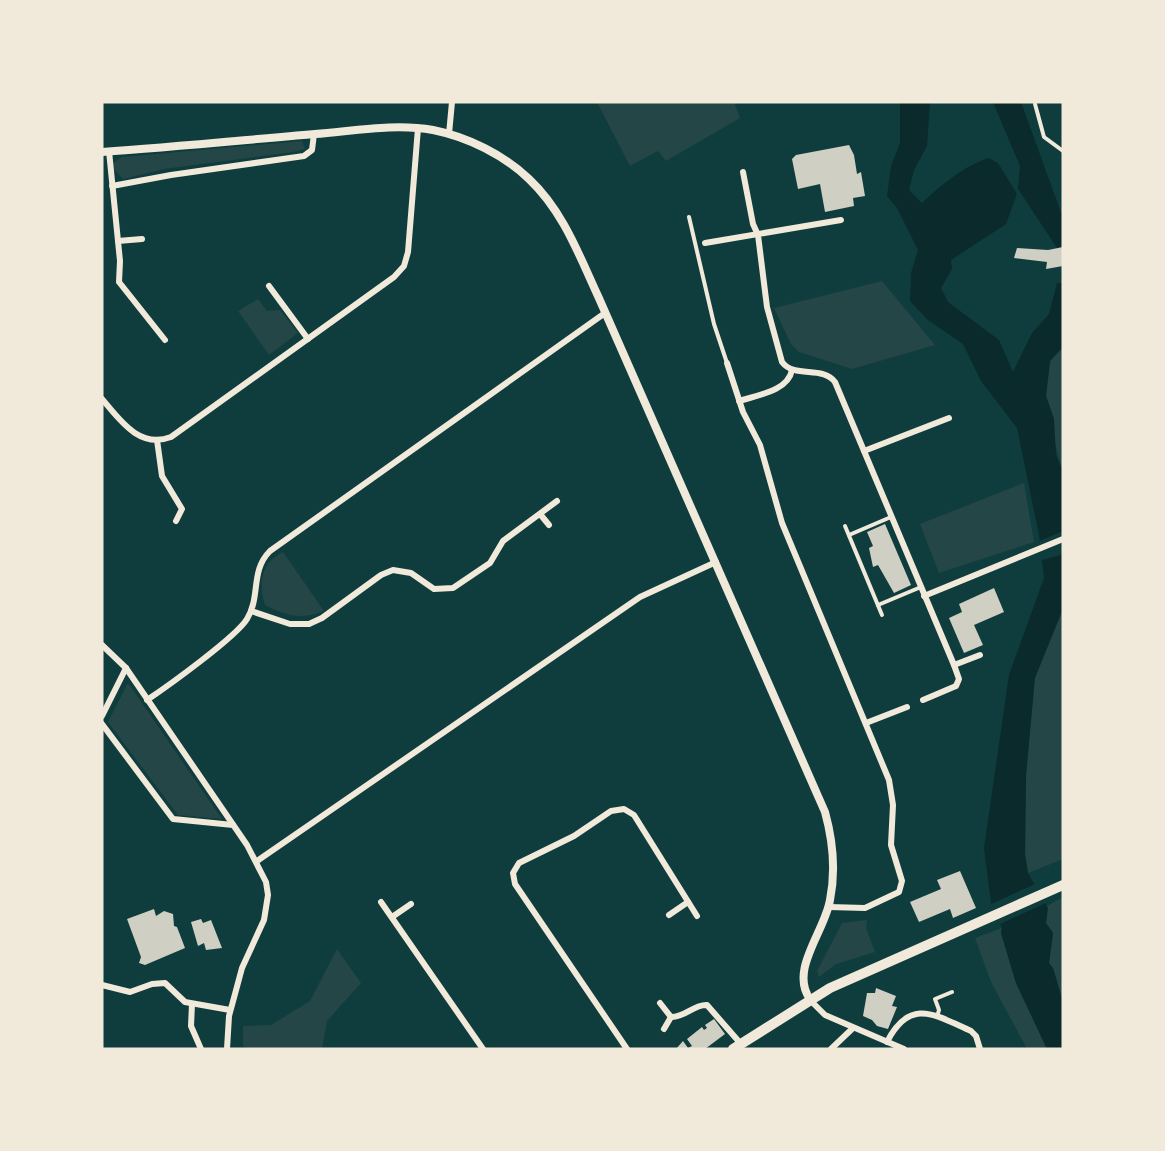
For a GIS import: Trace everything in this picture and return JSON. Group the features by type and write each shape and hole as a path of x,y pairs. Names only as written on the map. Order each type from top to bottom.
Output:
{"main road":[{"path":"737,1046 810,999 1063,885"}],"street":[{"path":"449,134 452,102"},
{"path":"165,340 119,285 118,241 112,186 105,152 397,127 418,128 449,134 503,159 540,191 563,223 606,313 825,812 833,854 829,907 803,970 802,986 819,1011 904,1049"},
{"path":"102,399 131,431 144,438 157,440 180,431 387,282 404,266 409,242 418,128"},
{"path":"112,186 198,170 304,156 312,150 314,134"},
{"path":"743,172 753,224 758,235 762,274 773,330 782,362 792,370 832,378 954,665 958,679 956,686 923,700"},
{"path":"705,243 840,220"},
{"path":"118,241 142,239"},
{"path":"269,286 308,339"},
{"path":"147,700 237,632 251,611 258,567 270,551 606,313"},
{"path":"727,363 760,445 782,523 891,787 891,845 901,886 895,895 865,908 829,907"},
{"path":"740,400 784,385 792,370"},
{"path":"864,451 949,418"},
{"path":"157,440 162,476 182,509 176,521"},
{"path":"251,611 290,624 309,624 322,618 381,575 393,570 411,573 434,589 453,588 490,563 503,541 557,501"},
{"path":"540,514 549,525"},
{"path":"924,596 1063,539"},
{"path":"257,861 640,597 716,562"},
{"path":"102,645 126,669 257,861 266,882 267,907 261,931 242,968 230,1010 227,1049"},
{"path":"954,665 980,655"},
{"path":"102,716 126,669"},
{"path":"866,723 907,707"},
{"path":"102,724 173,819 233,825"},
{"path":"627,1049 515,884 514,871 519,863 574,836 611,811 624,809 634,815 697,916"},
{"path":"669,915 688,902"},
{"path":"381,903 483,1049"},
{"path":"392,917 411,904"},
{"path":"102,986 130,992 165,982 179,997 192,1004 230,1010"},
{"path":"192,1004 191,1026 201,1049"},
{"path":"660,1004 671,1017"},
{"path":"671,1017 682,1016 699,1005 707,1005 737,1046"},
{"path":"887,1042 892,1032 911,1014 922,1012 974,1033 980,1049"},
{"path":"664,1029 671,1017"},
{"path":"831,1049 853,1028"}],"lane":[{"path":"1035,104 1044,137 1063,151"},
{"path":"689,217 710,306 727,363"},
{"path":"849,535 891,518"},
{"path":"845,526 882,615"},
{"path":"878,604 921,587"},
{"path":"936,1017 939,1010 935,999 952,992"}],"shaded area":[{"path":"597,102 734,102 740,118 666,161 658,151 630,166"},
{"path":"900,102 930,102 927,146 914,170 909,190 922,203 962,171 989,158 998,163 1017,194 1006,224 951,260 952,269 941,288 948,302 999,340 1013,372 1032,333 1049,314 1057,283 1063,283 1063,347 1050,361 1046,396 1054,419 1056,455 1063,472 1063,609 1035,678 1026,776 1025,854 1028,873 1048,908 1046,923 1053,933 1049,963 1053,968 1063,1002 1063,1049 1047,1049 1016,983 1001,933 1002,928 991,903 984,848 1009,675 1044,578 1039,535 1017,428 981,381 963,344 928,320 910,301 911,273 918,250 897,208 887,196 891,166 900,143"},
{"path":"993,102 1021,102 1063,218 1063,246 1057,248 1018,189 1020,166"},
{"path":"302,141 305,149 293,152 164,169 123,179 113,168 113,163 122,157"},
{"path":"882,281 935,345 852,369 799,352 791,344 774,308"},
{"path":"258,299 267,311 280,310 298,333 269,355 238,311"},
{"path":"1063,347 1063,472 1053,436 1054,419 1046,396 1050,361"},
{"path":"1024,483 1034,542 939,573 920,524"},
{"path":"283,552 324,611 294,616 265,605 262,589 263,574 270,562"},
{"path":"1063,609 1063,859 1028,873 1025,854 1026,776 1033,687 1037,667"},
{"path":"128,683 222,819 178,815 108,722"},
{"path":"1063,897 1063,1002 1053,968 1049,963 1053,933 1046,923 1047,906"},
{"path":"867,920 866,928 875,952 836,964 819,977 817,971 842,923"},
{"path":"1002,928 1001,933 1016,983 1047,1049 1027,1049 991,982 975,938"},
{"path":"337,949 361,983 327,1021 322,1049 249,1049 243,1046 243,1026 271,1025 310,1001"}],"pier":[{"path":"1063,531 1063,551 1060,555 1039,561 1037,542"},
{"path":"1037,883 1048,902 998,925 989,905"}],"building":[{"path":"849,145 854,155 857,174 861,172 865,196 853,198 854,206 825,212 820,184 798,189 792,159 796,155"},
{"path":"1063,247 1063,266 1046,269 1047,262 1014,258 1017,248 1048,250"},
{"path":"885,524 911,585 894,593 878,565 873,567 869,548 873,546 867,532"},
{"path":"994,588 1004,612 974,625 983,645 964,653 949,618 962,612 959,604"},
{"path":"960,871 976,908 953,918 950,909 919,922 910,902 941,889 937,880"},
{"path":"154,909 156,916 164,911 173,914 174,926 177,927 185,948 145,965 139,963 141,957 127,919"},
{"path":"201,919 203,923 211,920 222,948 206,950 204,943 198,946 191,922"},
{"path":"876,988 896,996 892,1006 897,1007 888,1029 877,1026 872,1020 863,1016 867,993 875,993"},
{"path":"714,1019 725,1034 705,1049 676,1049 683,1041 688,1048 692,1046 687,1039 702,1027 704,1030 707,1028 705,1025"}]}
